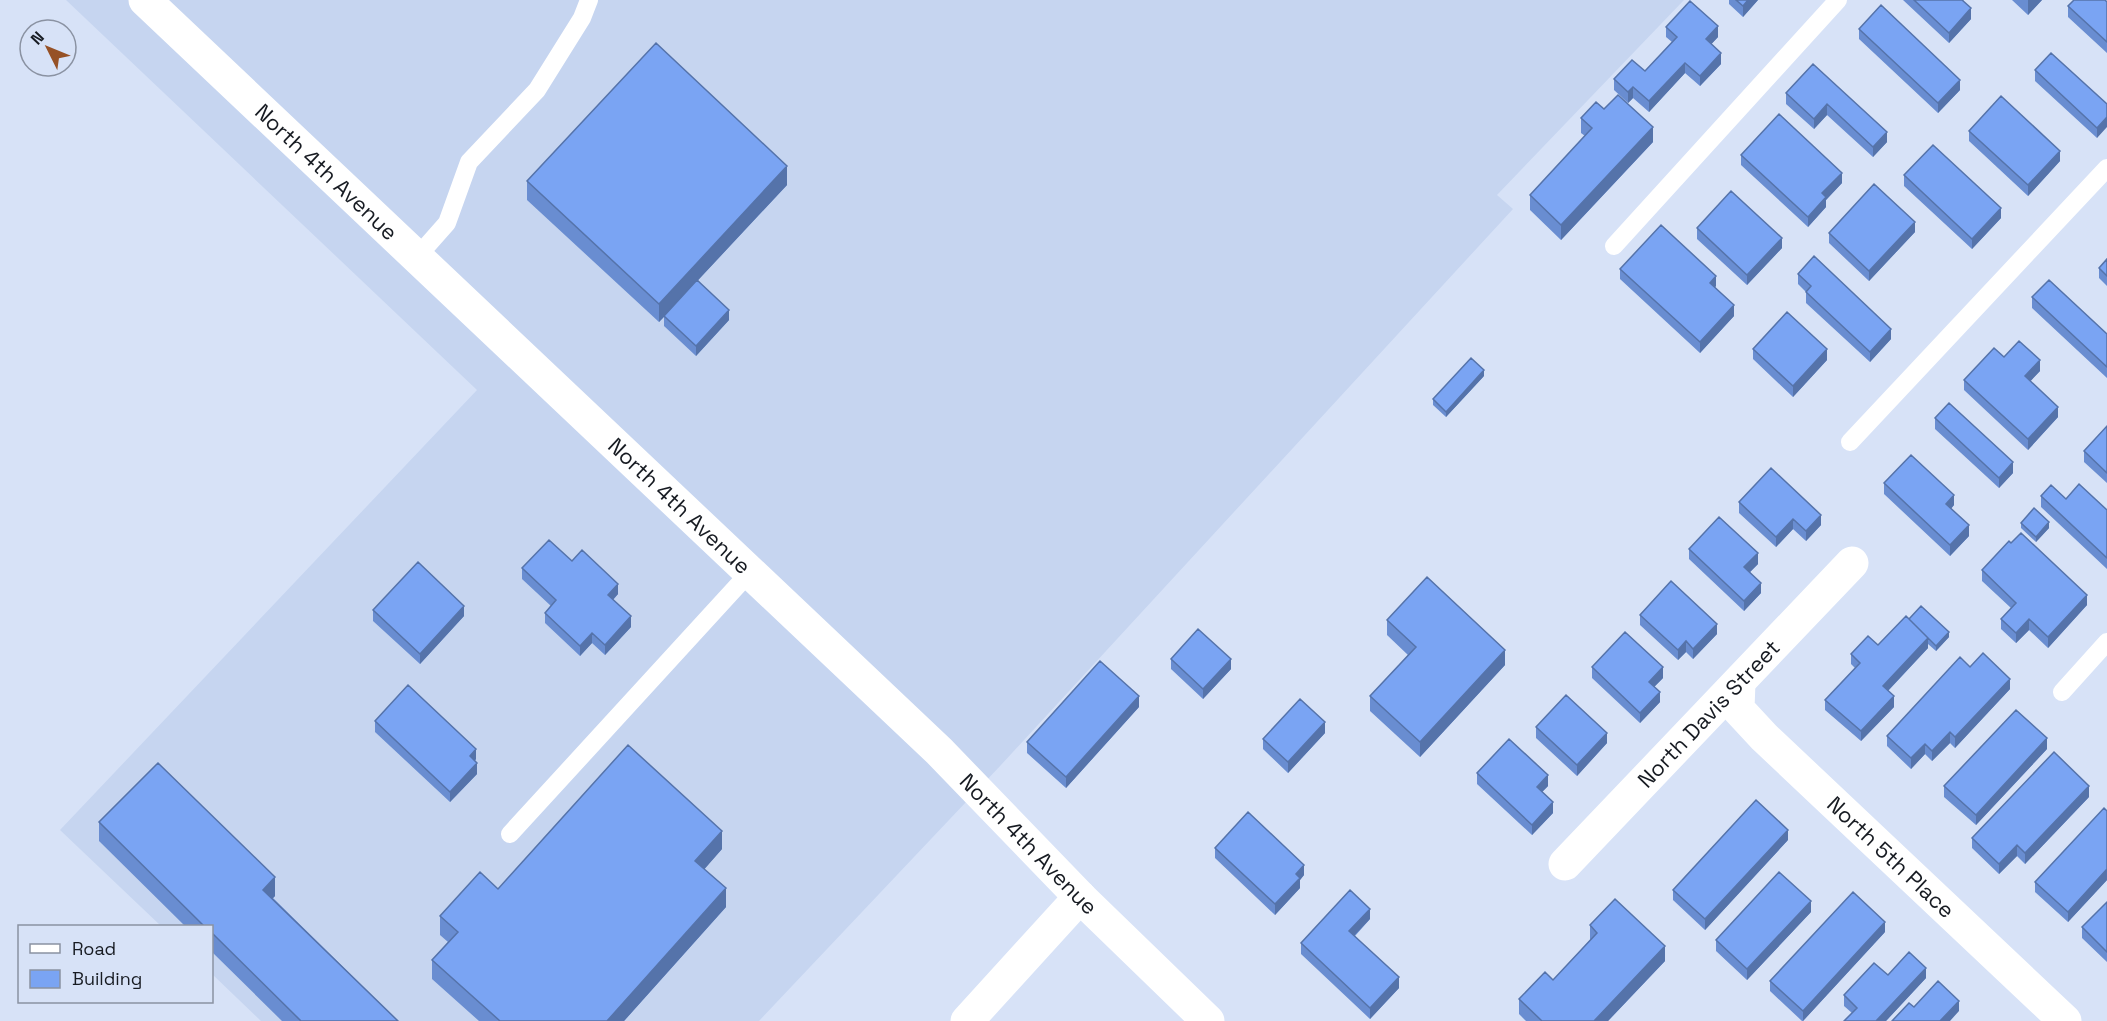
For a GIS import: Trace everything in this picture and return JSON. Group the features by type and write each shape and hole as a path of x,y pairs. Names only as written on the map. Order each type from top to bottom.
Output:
{"street":[{"name":"North 4th Avenue","path":"145,0 939,751 1198,1018"},
{"name":"North Davis Street","path":"1565,864 1852,563"},
{"name":"North 5th Place","path":"1739,682 1738,709 1764,737 2065,1021"},
{"path":"967,1021 1080,897"}],"lane":[{"path":"417,257 447,223 469,162 537,90 582,18 589,0"},
{"path":"1614,246 1838,0"},
{"path":"1850,442 2107,168"},
{"path":"510,834 750,572"},
{"path":"2062,692 2107,642"}],"shaded area":[{"path":"66,0 1684,0 1497,195 1513,209 1001,765 759,1021 261,1021 213,975 213,925 160,925 60,830 477,390"}],"building":[{"path":"1736,0 1748,0 1743,6"},
{"path":"1914,0 1962,0 1971,8 1949,33"},
{"path":"2074,0 2105,0 2107,2 2107,42 2068,6"},
{"path":"1690,1 1718,26 1706,39 1721,53 1700,76 1685,63 1649,101 1633,87 1628,92 1614,79 1632,60 1645,71 1677,37 1666,27"},
{"path":"1881,5 1960,80 1938,103 1859,29"},
{"path":"656,43 787,166 659,304 527,181"},
{"path":"2051,53 2107,104 2107,117 2097,128 2035,70"},
{"path":"1813,64 1887,132 1873,147 1827,104 1814,119 1786,93"},
{"path":"1618,95 1653,127 1561,225 1530,195 1592,128 1581,118 1596,102 1604,109"},
{"path":"2001,96 2060,151 2028,185 1969,131"},
{"path":"1779,114 1842,173 1822,193 1826,197 1808,217 1741,155"},
{"path":"1933,145 2001,208 1972,239 1904,175"},
{"path":"1874,184 1915,222 1869,271 1829,233"},
{"path":"1731,191 1782,238 1747,275 1697,228"},
{"path":"1661,225 1716,276 1710,283 1734,305 1700,342 1620,269"},
{"path":"1814,256 1891,329 1870,352 1806,292 1811,286 1798,274"},
{"path":"2107,259 2107,276 2099,268"},
{"path":"697,280 729,310 696,346 664,316"},
{"path":"2049,280 2107,334 2107,367 2032,297"},
{"path":"1787,312 1827,349 1793,386 1753,349"},
{"path":"2019,341 2040,360 2025,376 2058,407 2028,439 1964,380 1994,348 2004,357"},
{"path":"1471,358 1484,370 1446,412 1433,399"},
{"path":"1949,403 2013,462 1999,478 1935,418"},
{"path":"2107,426 2107,473 2084,451"},
{"path":"1911,455 1954,495 1946,504 1969,525 1950,545 1884,483"},
{"path":"1771,468 1821,515 1806,531 1793,519 1776,537 1739,502"},
{"path":"2079,484 2107,510 2107,558 2041,496 2051,485 2066,499"},
{"path":"2034,508 2049,522 2036,537 2021,523"},
{"path":"1719,517 1758,553 1744,567 1761,583 1744,601 1689,549"},
{"path":"2021,533 2087,595 2048,637 2029,619 2016,633 2001,619 2016,603 1982,570 2009,541 2011,543"},
{"path":"549,540 572,561 582,550 618,584 608,595 631,616 605,645 592,633 580,646 545,613 556,600 522,568"},
{"path":"418,562 464,606 420,654 373,610"},
{"path":"1427,577 1505,650 1420,742 1370,696 1416,647 1387,620"},
{"path":"1671,581 1717,624 1693,649 1686,641 1678,650 1640,615"},
{"path":"1921,606 1949,632 1936,646 1909,619"},
{"path":"1906,616 1928,638 1883,686 1894,696 1861,731 1825,700 1860,663 1851,654 1868,636 1878,645"},
{"path":"1198,629 1231,659 1203,689 1171,659"},
{"path":"1625,632 1663,667 1649,682 1660,692 1640,713 1592,667"},
{"path":"1983,653 2010,679 1955,737 1950,732 1932,751 1925,744 1911,758 1887,736 1960,657 1970,667"},
{"path":"1100,661 1139,696 1066,777 1027,742"},
{"path":"408,685 476,749 470,756 477,763 450,792 375,721"},
{"path":"1566,695 1607,733 1577,765 1536,727"},
{"path":"1300,699 1325,722 1288,762 1263,739"},
{"path":"2016,710 2047,738 1976,815 1944,786"},
{"path":"1509,739 1548,775 1537,787 1553,802 1532,825 1477,773"},
{"path":"628,745 722,831 695,861 726,888 607,1021 500,1021 432,960 458,932 440,916 480,872 498,889"},
{"path":"2054,752 2089,786 2025,853 2017,845 1999,864 1972,838"},
{"path":"158,763 275,877 263,890 398,1021 301,1021 213,934 213,925 203,925 99,822"},
{"path":"1756,800 1788,830 1705,919 1673,890"},
{"path":"2104,808 2107,811 2107,869 2068,912 2035,882"},
{"path":"1248,812 1304,865 1296,874 1300,878 1275,904 1215,848"},
{"path":"1779,872 1811,901 1747,969 1716,940"},
{"path":"1350,890 1370,909 1349,931 1399,977 1370,1008 1301,943"},
{"path":"1853,892 1885,922 1803,1011 1770,981"},
{"path":"1615,899 1665,946 1594,1021 1542,1021 1519,999 1545,972 1553,980 1597,933 1590,925"},
{"path":"2107,902 2107,952 2082,927"},
{"path":"1909,952 1926,968 1876,1021 1844,1021 1857,1008 1844,995 1874,963 1888,975"},
{"path":"1938,981 1959,1001 1940,1021 1892,1021 1909,1003 1914,1007"}]}
